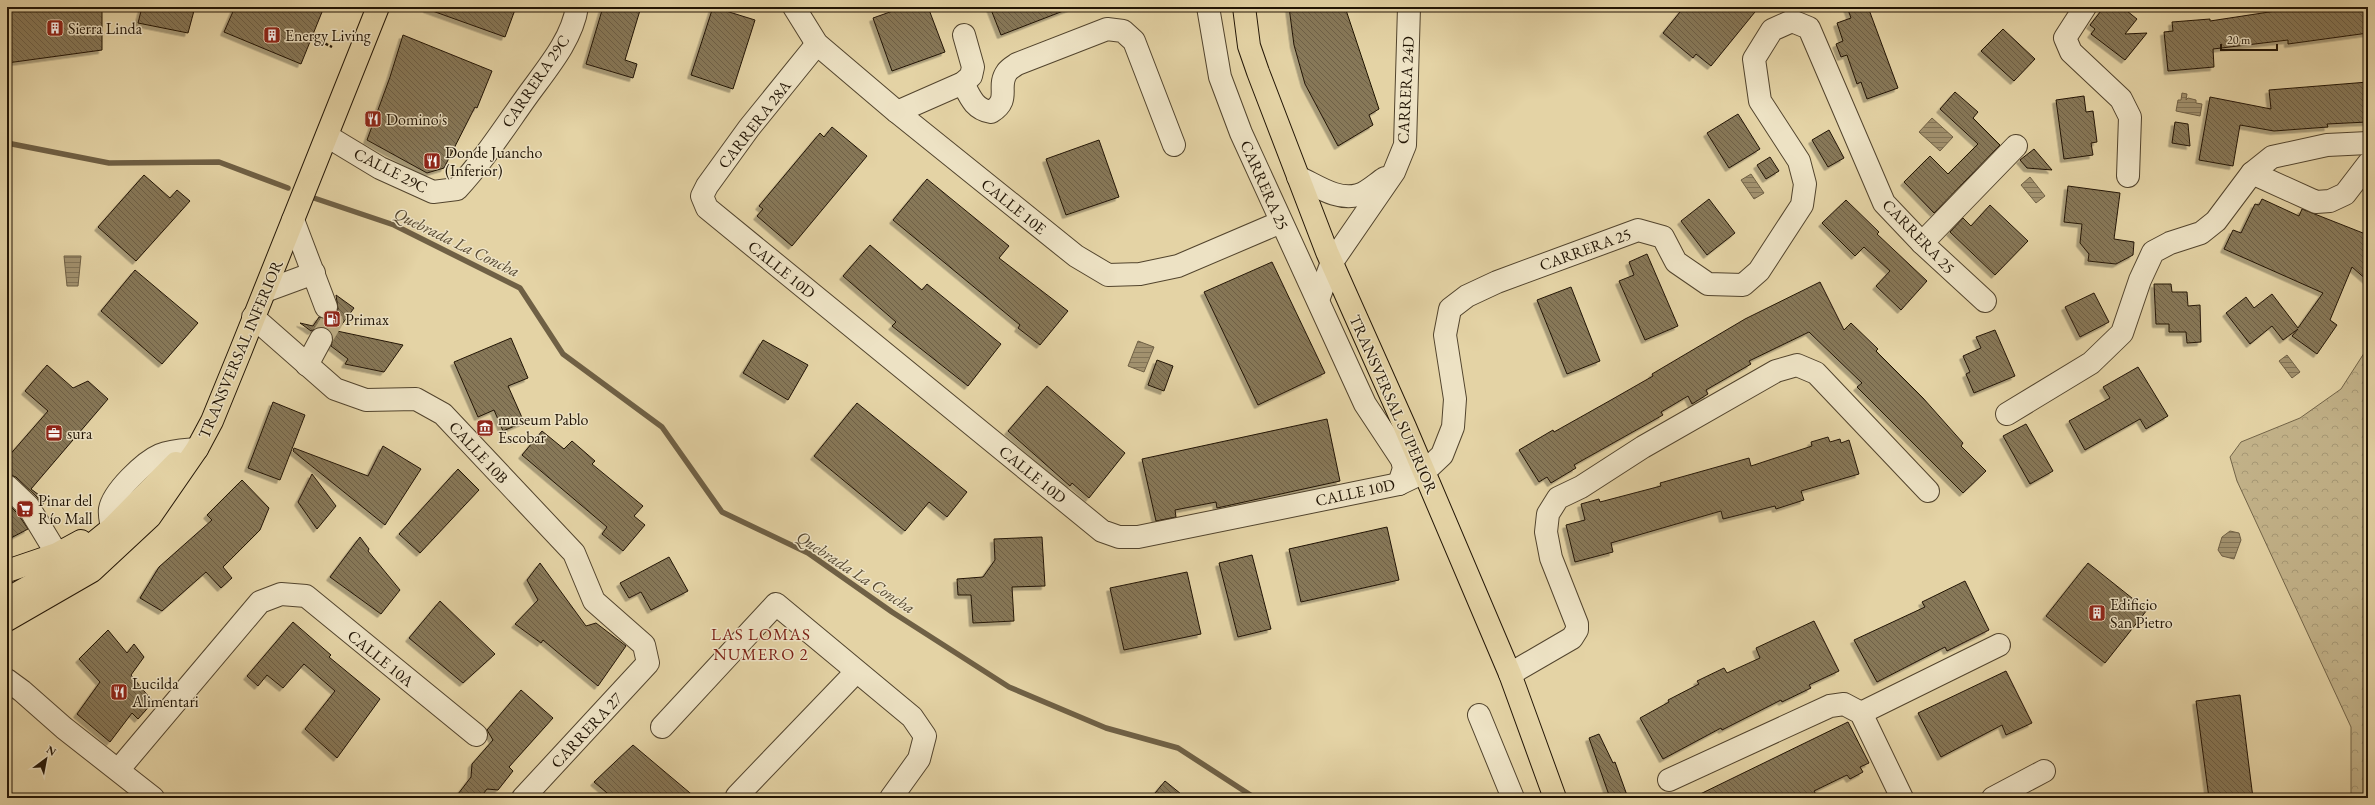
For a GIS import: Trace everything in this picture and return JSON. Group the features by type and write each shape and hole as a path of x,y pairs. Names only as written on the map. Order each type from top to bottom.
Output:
{"main road":[{"name":"TRANSVERSAL INFERIOR","path":"7,620 92,571 150,517 197,449 212,422 378,7"},
{"name":"TRANSVERSAL SUPERIOR","path":"1244,7 1250,46 1298,176 1332,262 1510,674 1550,796"},
{"path":"7,599 65,566 112,528 140,501 170,467 197,449"},
{"path":"7,571 57,554 112,528"}],"street":[{"name":"CARRERA 29C","path":"457,189 480,162 561,48 576,16 577,7"},
{"name":"CALLE 10E","path":"794,7 817,44 897,112 1076,256 1108,275 1140,274 1178,266 1281,222"},
{"name":"CARRERA 25","path":"1208,7 1220,77 1241,133 1365,404 1402,460 1404,468 1399,484"},
{"name":"CARRERA 24D","path":"1318,300 1332,262 1394,172 1405,145 1409,7"},
{"path":"2085,7 2065,38 2071,52 2120,99 2130,118 2128,176"},
{"name":"CARRERA 25","path":"1424,472 1442,456 1453,427 1455,398 1445,335 1450,310 1467,296 1497,282 1638,230 1663,237 1676,262 1708,284 1743,285 1760,271 1802,205 1805,184 1799,161 1760,101 1754,59 1772,30 1792,21 1809,28 1884,203 1922,243 1985,301"},
{"path":"964,83 973,103 982,110 991,112 999,107 1004,98 1003,82 1007,72 1017,64 1107,29 1123,30 1134,41 1174,145"},
{"path":"897,112 964,83 971,76 973,67 964,36"},
{"name":"CARRERA 28A","path":"707,208 702,196 707,186 749,128 817,44"},
{"name":"CALLE 29C","path":"327,136 380,168 433,192 457,189"},
{"path":"2007,414 2091,363 2122,333 2140,280 2153,252 2170,243 2201,233 2216,221 2252,173 2272,157 2327,145 2368,143"},
{"path":"1922,243 2016,146"},
{"path":"2252,173 2316,202 2330,202 2345,194 2368,164"},
{"path":"1298,176 1333,194 1346,196 1359,195 1394,172"},
{"name":"CALLE 10D","path":"707,208 1102,531 1119,537 1138,537 1399,484 1424,472"},
{"path":"293,220 326,307"},
{"path":"265,291 314,273"},
{"name":"CALLE 10B","path":"253,317 334,389 366,400 416,399 443,414 574,553 594,601 644,645 648,662"},
{"path":"307,365 322,339"},
{"path":"1510,674 1572,638 1577,630 1577,624 1551,558 1546,532 1548,514 1558,498 1581,487 1643,447 1776,371 1796,365 1816,373 1928,491"},
{"path":"7,486 28,506 57,554"},
{"name":"CALLE 10A","path":"118,769 260,602 281,594 306,596 476,735"},
{"path":"662,727 776,604 912,717 925,736 919,759 893,797"},
{"path":"1860,713 1999,645"},
{"name":"CARRERA 27","path":"523,798 648,662"},
{"path":"737,796 856,672"},
{"path":"7,680 64,728 153,798"},
{"path":"7,696 64,728"},
{"path":"1670,780 1830,706 1844,704 1860,713 1902,798"},
{"path":"1479,715 1513,798"},
{"path":"1993,798 2044,771"}],"path":[{"path":"312,37 332,48"}],"green space":[{"path":"2368,347 2368,798 2351,798 2351,727 2237,481 2230,457 2241,442 2300,418 2341,389"}],"shaded area":[{"path":"2182,93 2187,94 2186,100 2188,98 2196,100 2196,103 2202,104 2200,116 2176,111 2178,100 2181,100"},
{"path":"1932,118 1953,137 1940,151 1919,132"},
{"path":"1751,174 1764,193 1754,199 1741,180"},
{"path":"2030,177 2045,196 2036,203 2021,185"},
{"path":"64,256 81,256 78,286 67,286"},
{"path":"1138,341 1154,347 1144,372 1128,366"},
{"path":"2287,355 2300,372 2292,378 2279,361"},
{"path":"2230,531 2239,533 2241,540 2234,559 2222,556 2218,550 2222,537"}],"building":[{"name":"Sierra Linda","path":"7,7 102,7 102,50 7,63"},
{"path":"142,7 195,7 188,33 138,23"},
{"name":"Energy Living","path":"235,7 324,7 301,64 224,32"},
{"path":"427,7 516,7 505,37 427,9"},
{"path":"603,7 641,7 625,60 637,64 633,78 586,64"},
{"path":"713,7 755,20 733,89 691,75"},
{"path":"904,7 928,7 945,52 892,71 873,18"},
{"path":"990,7 1070,7 1071,8 1001,35"},
{"path":"1289,7 1345,7 1379,109 1369,115 1373,125 1338,146 1305,84 1294,45"},
{"path":"1684,7 1759,7 1711,66 1696,54 1693,58 1663,33"},
{"path":"1847,7 1868,7 1898,88 1867,99 1861,82 1857,84 1847,55 1841,57 1836,44 1843,41 1837,23 1851,18"},
{"path":"2104,7 2122,7 2137,19 2125,34 2147,33 2125,60 2091,34 2095,29 2090,25"},
{"path":"2302,7 2368,7 2368,33 2288,44 2288,40 2213,49 2214,67 2168,71 2164,32 2173,31 2172,22 2210,19 2210,21"},
{"path":"2003,29 2035,59 2014,81 1981,51"},
{"path":"403,35 492,71 477,108 475,107 444,168 427,173 367,140 390,77"},
{"path":"2368,82 2367,122 2327,124 2328,127 2274,131 2240,125 2233,166 2199,160 2210,97 2271,109 2269,90"},
{"path":"1955,92 1978,112 1973,118 2000,145 1934,213 1904,182 1930,156 1948,174 1978,144 1940,109"},
{"path":"2084,96 2086,112 2093,111 2097,142 2091,143 2093,155 2064,159 2056,100"},
{"path":"1738,114 1760,149 1729,168 1707,133"},
{"path":"2175,122 2188,124 2190,146 2172,143"},
{"path":"832,127 867,156 792,246 757,216 763,209 759,206 820,133 824,137"},
{"path":"1829,130 1844,158 1828,167 1812,140"},
{"path":"1099,140 1119,197 1066,215 1046,159"},
{"path":"2034,149 2052,170 2027,168 2020,160"},
{"path":"1770,157 1779,171 1766,179 1757,165"},
{"path":"144,175 170,198 177,190 190,201 136,261 98,227"},
{"path":"927,179 1009,246 999,258 1068,311 1040,345 1018,328 1020,325 893,220"},
{"path":"2068,186 2120,193 2114,239 2134,242 2133,255 2116,264 2088,261 2089,254 2080,243 2082,224 2064,222"},
{"path":"1709,199 1735,233 1707,255 1681,221"},
{"path":"2262,199 2299,216 2302,209 2368,235 2368,281 2352,267 2330,320 2337,325 2317,354 2292,336 2298,329 2283,340 2272,326 2250,344 2226,313 2246,297 2254,308 2272,294 2298,328 2323,293 2224,249 2233,230 2241,233 2255,204 2259,205"},
{"path":"1846,200 1879,232 1877,234 1927,281 1901,310 1876,286 1890,271 1864,247 1855,256 1822,223"},
{"path":"1990,205 2028,241 1995,275 1950,232 1963,218 1971,226"},
{"path":"870,245 922,290 927,284 1001,344 968,386 892,326 896,322 843,276"},
{"path":"1647,254 1678,326 1645,340 1619,281 1634,275 1629,262"},
{"path":"1272,262 1325,373 1258,405 1204,292"},
{"path":"135,270 198,323 162,364 101,311"},
{"path":"1820,282 1844,330 1851,323 1878,349 1876,351 1923,398 1963,443 1961,446 1986,471 1963,493 1857,387 1862,383 1809,332 1749,361 1751,364 1706,390 1708,394 1692,404 1688,396 1661,412 1663,415 1574,465 1576,468 1551,483 1547,477 1539,482 1519,450 1653,376 1652,374 1745,319"},
{"path":"2154,284 2171,284 2172,292 2187,292 2188,306 2200,305 2201,342 2187,343 2186,332 2169,332 2169,324 2156,324"},
{"path":"1571,287 1600,361 1567,374 1537,300"},
{"path":"2094,293 2109,322 2080,337 2065,307"},
{"path":"336,295 354,308 337,331 403,345 384,372 345,364 348,359 331,346 333,338 327,328 320,327 311,331 300,323 313,326 319,317 330,319 335,315 338,309"},
{"path":"1995,330 2015,376 1974,393 1966,374 1970,372 1963,356 1981,348 1976,337"},
{"path":"511,338 528,378 508,386 524,422 503,431 494,410 478,417 454,362"},
{"path":"763,340 808,365 788,400 743,373"},
{"path":"1157,360 1173,366 1164,391 1148,385"},
{"name":"sura","path":"47,365 73,388 88,381 108,399 31,489 43,498 43,507 37,497 16,477 7,474 7,458 48,411 25,391"},
{"path":"2138,367 2168,416 2146,429 2140,419 2085,450 2069,421 2110,398 2103,387"},
{"path":"1047,386 1125,453 1089,498 1072,483 1070,486 1008,431"},
{"path":"273,402 305,415 280,480 248,468"},
{"path":"857,403 967,492 947,517 929,502 905,531 814,456"},
{"path":"1327,419 1340,481 1217,508 1216,502 1175,510 1176,517 1156,521 1142,459"},
{"path":"2026,424 2053,471 2030,484 2003,436"},
{"path":"542,431 564,449 572,441 595,461 592,464 643,506 634,516 645,525 623,551 602,534 607,527 522,455"},
{"path":"1828,437 1830,442 1840,439 1841,443 1849,440 1859,474 1801,491 1804,500 1776,509 1775,506 1723,519 1721,511 1611,543 1613,552 1575,562 1566,525 1585,520 1581,504 1599,499 1600,502 1661,486 1660,483 1749,458 1751,466 1812,446 1811,442"},
{"path":"383,446 421,469 385,525 293,451 294,448 368,476"},
{"path":"458,469 479,490 420,553 399,534"},
{"path":"312,474 336,506 317,529 298,502"},
{"path":"242,480 269,508 260,530 223,567 232,578 221,588 206,572 162,611 140,598 159,567 212,520 207,515"},
{"path":"7,503 18,514 28,529 7,540"},
{"path":"1387,527 1399,580 1301,602 1289,549"},
{"path":"360,537 369,549 368,551 400,590 381,614 330,577"},
{"path":"1042,537 1045,586 1012,587 1014,621 973,623 971,595 958,595 957,579 983,577 995,560 994,539"},
{"path":"1252,555 1271,629 1238,637 1219,563"},
{"path":"669,557 688,591 651,610 641,592 629,598 620,583"},
{"path":"540,563 586,626 596,623 626,646 598,686 543,640 541,643 515,624 538,600 527,580"},
{"name":"Edificio San Pietro","path":"2088,563 2147,610 2105,663 2046,616"},
{"path":"1187,572 1201,634 1124,650 1110,588"},
{"path":"1965,581 1989,630 1947,651 1945,647 1877,682 1854,640 1925,607 1922,602"},
{"path":"440,601 495,654 463,683 409,638"},
{"path":"1814,621 1839,671 1809,685 1811,688 1782,702 1781,700 1722,730 1721,728 1663,759 1640,718 1669,702 1668,700 1699,684 1697,681 1724,668 1727,673 1760,658 1756,648"},
{"path":"293,622 331,655 329,657 380,699 337,758 305,729 335,691 304,664 283,688 267,675 258,686 247,676"},
{"name":"Lucilda Alimentari","path":"108,630 127,653 134,644 144,657 131,675 153,702 138,719 132,713 110,742 77,714 100,682 79,659"},
{"path":"2006,671 2032,723 2006,735 2002,725 1941,757 1918,713"},
{"path":"521,690 553,718 509,767 513,771 498,790 487,789 480,798 455,798 471,777 472,764 493,740 487,730"},
{"path":"2240,695 2253,798 2209,798 2196,701"},
{"path":"1848,722 1869,763 1860,767 1863,772 1850,779 1847,775 1814,791 1818,798 1692,798"},
{"path":"1599,734 1613,763 1615,762 1628,798 1610,798 1589,738"},
{"path":"633,745 696,798 613,798 594,782"},
{"path":"1165,781 1186,798 1151,798"}],"waterway":[{"name":"Quebrada La Concha","path":"7,143 109,163 219,162 288,188"},
{"name":"Quebrada La Concha","path":"311,197 394,225 520,288 563,354 662,427 722,512 808,553 892,612 1009,687 1106,728 1178,748 1255,798"}],"tunnel":[{"path":"321,339 332,321 326,307"}],"place":[{"name":"Sierra Linda","path":"55,28"},
{"name":"Energy Living","path":"272,35"},
{"name":"Domino's","path":"373,119"},
{"name":"Donde Juancho (Inferior)","path":"432,161"},
{"name":"Primax","path":"332,319"},
{"name":"museum Pablo Escobar","path":"485,428"},
{"name":"sura","path":"54,433"},
{"name":"Pinar del Río Mall","path":"25,509"},
{"name":"Edificio San Pietro","path":"2097,613"},
{"name":"Lucilda Alimentari","path":"119,692"}],"district":[{"name":"LAS LOMAS NUMERO 2","path":"761,644"}]}
